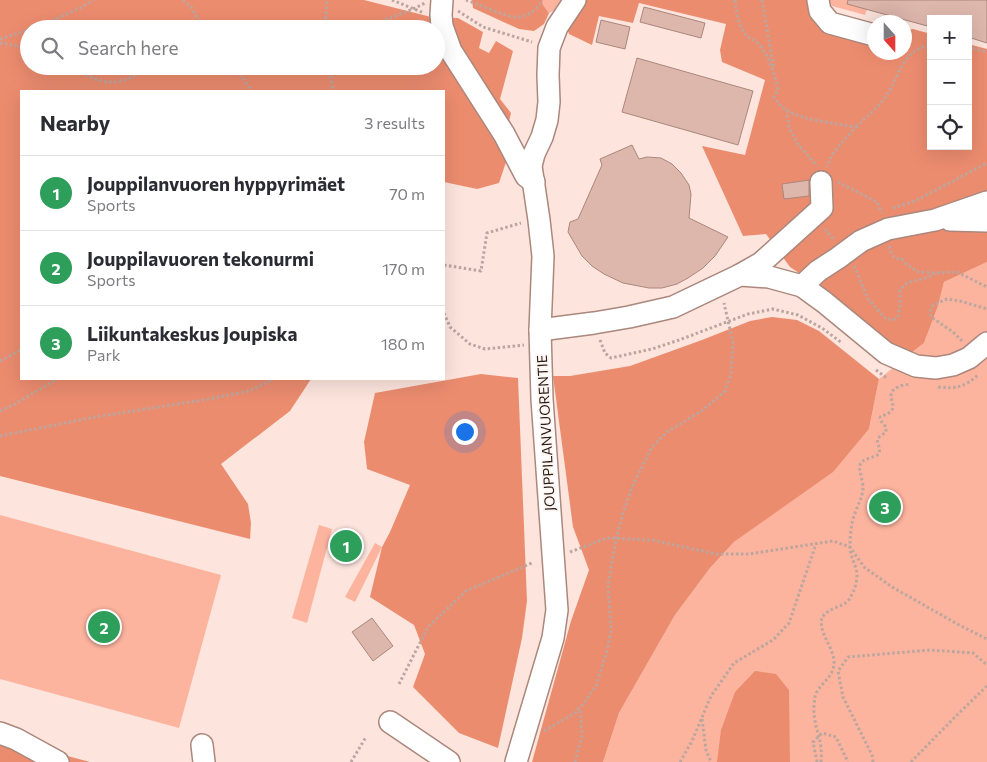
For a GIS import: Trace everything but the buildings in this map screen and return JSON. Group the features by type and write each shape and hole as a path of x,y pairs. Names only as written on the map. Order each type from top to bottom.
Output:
{"street":[{"path":"549,48 557,27 575,0"},
{"path":"818,0 820,11 830,23 867,33"},
{"path":"442,2 442,20"},
{"path":"445,34 451,51 504,134 526,176 534,182"},
{"name":"JOUPPILANVUORENTIE","path":"516,762 553,638 558,610 536,337 543,256 531,166 547,120 549,48"},
{"path":"536,337 673,307 740,275 760,262 823,188"},
{"path":"802,286 818,271 861,241 886,230 932,220 987,202"},
{"path":"932,220 987,221"},
{"path":"740,275 769,277 802,286 886,353 916,366 936,368 953,365 974,366 987,343"},
{"path":"390,722 449,762"},
{"path":"0,732 58,762"}],"path":[{"path":"54,20 93,0"},
{"path":"183,0 191,7 199,20"},
{"path":"326,20 327,0"},
{"path":"392,0 427,14 434,20"},
{"path":"385,20 430,0 442,2 483,27 549,48"},
{"path":"466,0 515,18 534,11 542,0"},
{"path":"735,0 739,22 748,36 757,42 764,51 775,75"},
{"path":"762,0 778,90 774,98 790,113 856,127"},
{"path":"0,39 20,33"},
{"path":"0,43 20,46"},
{"path":"927,45 921,46 906,58 884,98 836,148 829,160 823,188 822,227 856,269 868,298 886,319 892,320 898,316 900,290 907,283 935,274"},
{"path":"972,48 987,52"},
{"path":"86,75 102,81 117,83 136,75"},
{"path":"240,75 251,90"},
{"path":"330,75 333,90"},
{"path":"787,110 789,127 811,161 823,188"},
{"path":"823,188 877,202 882,211 892,256 896,259 902,259 907,265 919,272 935,274 957,272 987,287"},
{"path":"445,265 481,271 487,233 539,220"},
{"path":"523,740 575,713 596,686 610,640 608,585 616,538 633,485 652,447 667,432 703,410 725,391 731,374 733,343 718,285"},
{"path":"934,387 965,386 974,366 961,339 931,317 930,312 933,305 947,299 987,309"},
{"path":"611,358 652,349 748,314 774,309 806,319 844,344"},
{"path":"445,315 450,327 470,344 485,349 536,337"},
{"path":"0,360 20,350"},
{"path":"873,367 888,378"},
{"path":"0,411 55,380"},
{"path":"0,436 95,417 249,391 272,380"},
{"path":"821,762 822,750 814,719 816,694 833,671 834,661 831,648 820,622 822,616 851,597 857,578 857,571 850,556 850,547 854,514 862,496 863,486 859,468 860,464 864,460 879,454 880,448 877,441 886,432 886,427 880,417 893,410 892,391 898,387 915,383"},
{"path":"941,387 948,384"},
{"path":"553,559 607,538 652,540 716,554 749,554 833,541 850,547 864,567 892,587 987,639"},
{"path":"680,762 692,741 711,696 734,663 772,640 788,623 816,544"},
{"path":"399,684 428,627 466,591 532,563"},
{"path":"873,762 872,755 843,697 838,671 848,657 930,650 973,653 987,664"},
{"path":"911,762 987,686"},
{"path":"575,762 582,736 580,708"},
{"path":"702,718 706,750 712,762"},
{"path":"817,762 813,742 822,733 836,737 848,762"},
{"path":"351,762 366,737"}],"shaded area":[{"path":"0,0 364,0 431,17 458,18 483,32 479,48 489,53 496,41 513,51 500,99 511,113 505,138 508,156 499,183 477,189 445,182 445,90 20,90 20,380 310,380 290,411 221,464 248,504 251,523 250,539 0,476"},
{"path":"472,0 542,0 549,13 544,24 534,31 519,29 473,8"},
{"path":"542,0 565,0 559,8 549,13"},
{"path":"583,0 813,0 836,34 867,44 867,60 912,60 912,29 927,33 927,150 972,150 972,45 987,49 987,262 944,282 938,306 924,343 905,358 835,297 790,267 766,234 743,236 702,146 745,155 765,80 722,62 720,50 726,24 639,3 633,23 599,16 592,45 569,34 566,25"},
{"path":"828,0 870,0 865,15 832,6"},
{"path":"987,262 987,762 603,762 619,713 675,615 710,568 734,542 833,471 869,429 879,379 924,343 938,306 944,282"},
{"path":"772,317 797,320 819,331 879,379 869,429 833,472 734,542 710,568 675,615 619,713 603,762 532,762 571,621 589,570 573,527 553,376 570,376 630,366 750,321"},
{"path":"481,374 518,378 527,601 522,638 498,748 459,733 413,687 425,654 414,625 370,597 382,547 410,485 367,469 364,442 375,393"},
{"path":"0,515 221,575 179,728 0,679"},
{"path":"319,525 332,529 307,623 292,618"},
{"path":"375,543 382,547 355,602 345,597"},
{"path":"755,671 776,674 789,690 790,762 717,762 721,730 735,692"},
{"path":"0,738 90,762 0,762"}],"place":[{"name":"Liikuntakeskus Joupiska","path":"885,507"},
{"name":"Jouppilanvuoren hyppyrimäet","path":"346,546"},
{"name":"Jouppilavuoren tekonurmi","path":"104,627"}]}
